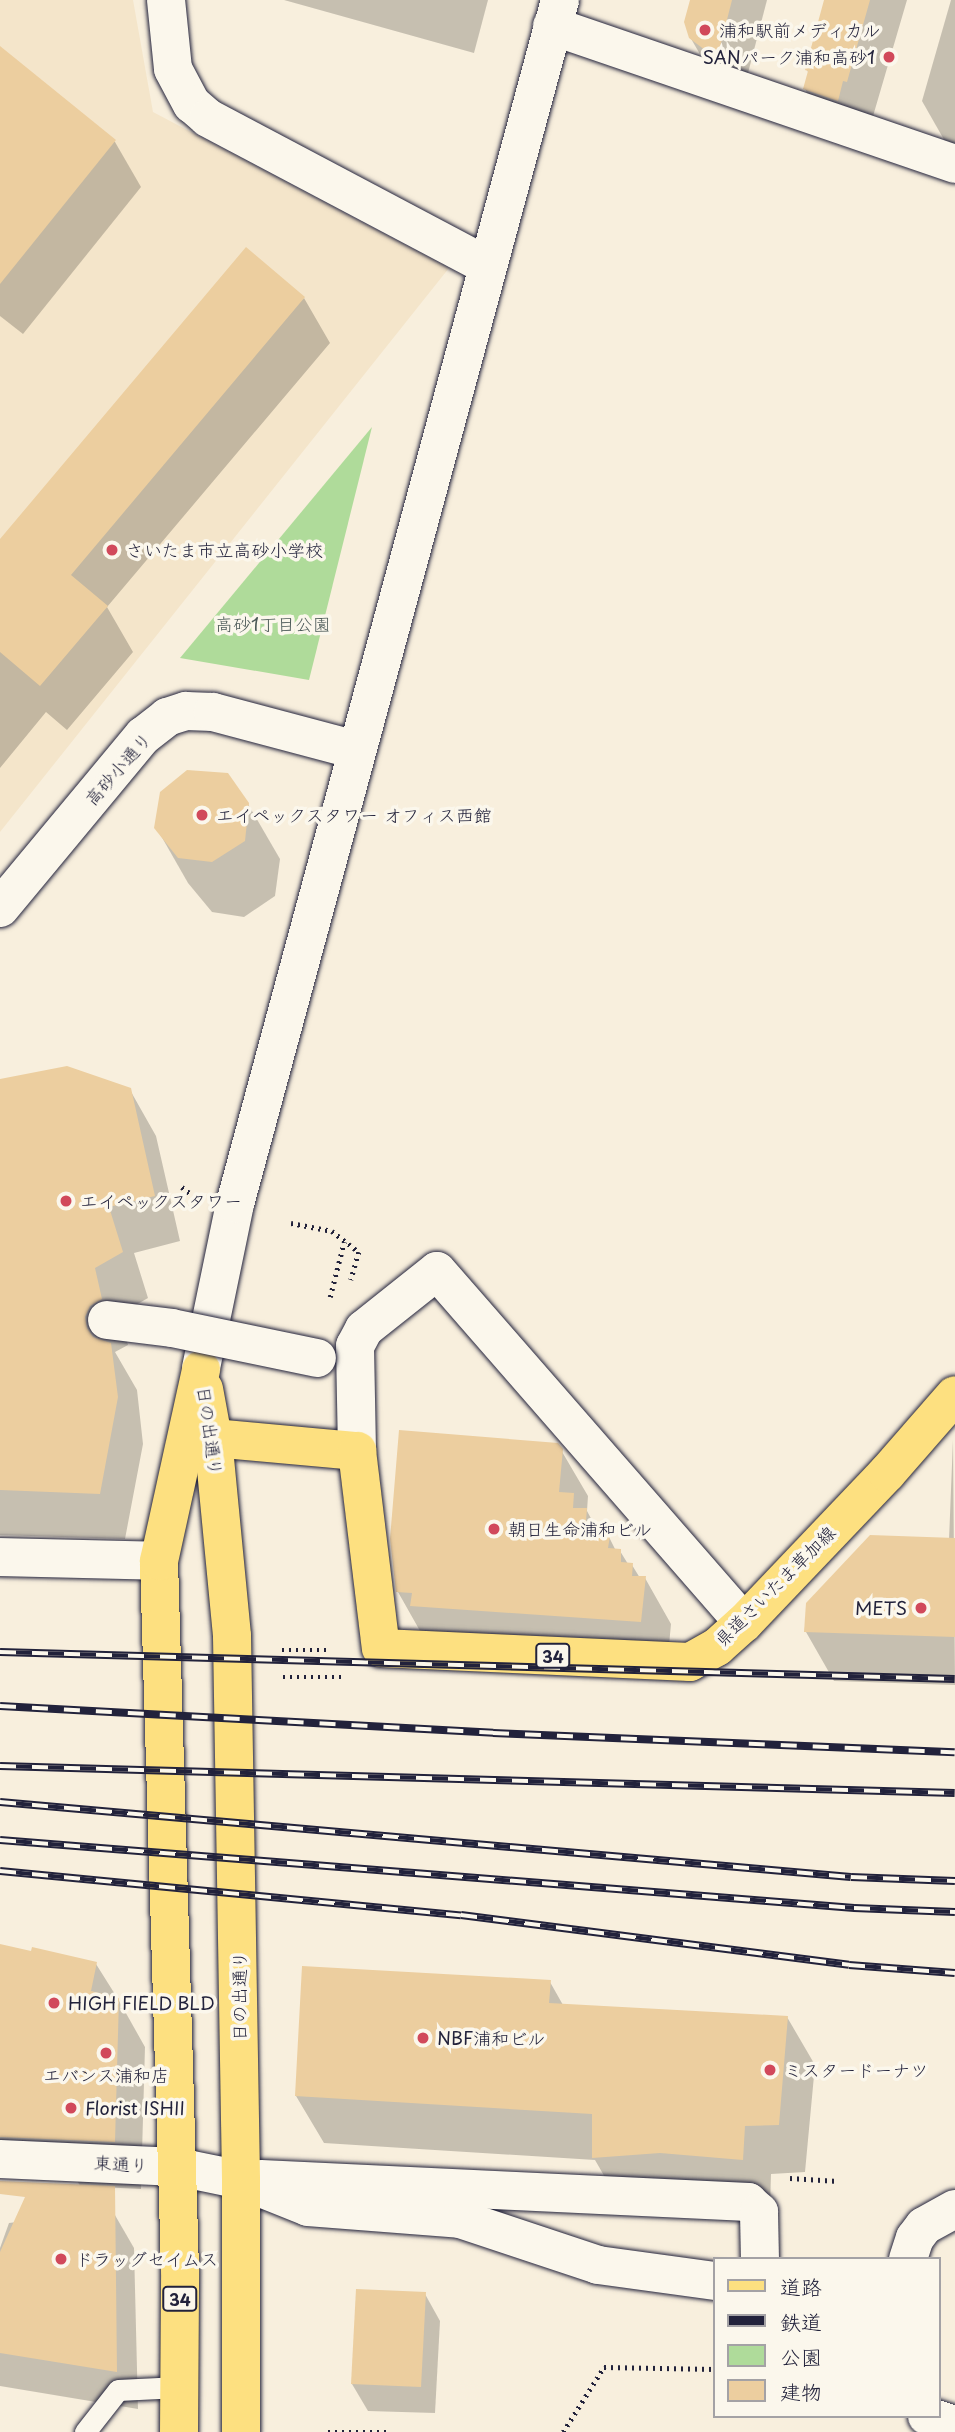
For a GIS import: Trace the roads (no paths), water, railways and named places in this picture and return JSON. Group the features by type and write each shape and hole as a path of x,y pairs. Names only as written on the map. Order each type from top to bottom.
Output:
{"main road":[{"name":"日の出通り","path":"201,1370 213,1438 232,1636 242,2180 241,2432"},
{"name":"日の出通り","path":"178,2432 178,2167 159,1561 201,1370"},
{"name":"県道さいたま草加線","path":"357,1451 381,1648 690,1662 717,1647 744,1623 887,1473 955,1395"},
{"path":"213,1438 357,1451"}],"street":[{"path":"166,0 173,69 192,104 208,118 486,265"},
{"path":"201,1370 235,1204 556,13 955,164"},
{"name":"高砂小通り","path":"0,908 143,736 167,717 186,711 212,712 356,750"},
{"path":"357,1451 355,1346 364,1329 437,1271 744,1623"},
{"path":"107,1320 172,1328 317,1358"},
{"path":"0,1557 159,1561"},
{"name":"東通り","path":"0,2159 178,2167 242,2180"},
{"path":"242,2180 283,2178 748,2202 759,2212 760,2257"},
{"path":"242,2180 308,2207 460,2219 598,2265 713,2281"},
{"path":"909,2257 915,2238 924,2226 955,2209"},
{"path":"933,2418 955,2426"}],"lane":[{"path":"85,2432 118,2390 179,2387"}],"railway":[{"path":"0,1652 955,1679"},
{"path":"0,1706 493,1733 955,1752"},
{"path":"0,1766 955,1793"},
{"path":"0,1802 851,1877 955,1881"},
{"path":"0,1840 854,1908 955,1912"},
{"path":"0,1871 461,1915 849,1965 955,1973"}],"place":[{"name":"浦和駅前メディカル","path":"705,30"},
{"name":"SANパーク浦和高砂1","path":"889,57"},
{"name":"さいたま市立高砂小学校","path":"112,550"},
{"name":"エイペックスタワー オフィス西館","path":"202,815"},
{"name":"エイペックスタワー","path":"66,1201"},
{"name":"朝日生命浦和ビル","path":"494,1529"},
{"name":"METS","path":"921,1608"},
{"name":"HIGH FIELD BLD","path":"54,2003"},
{"name":"NBF浦和ビル","path":"423,2038"},
{"name":"エバンス浦和店","path":"106,2053"},
{"name":"ミスタードーナツ","path":"770,2070"},
{"name":"Florist ISHII","path":"71,2108"},
{"name":"ドラッグセイムス","path":"61,2259"}],"park label":[{"name":"高砂1丁目公園","path":"273,624"}]}
